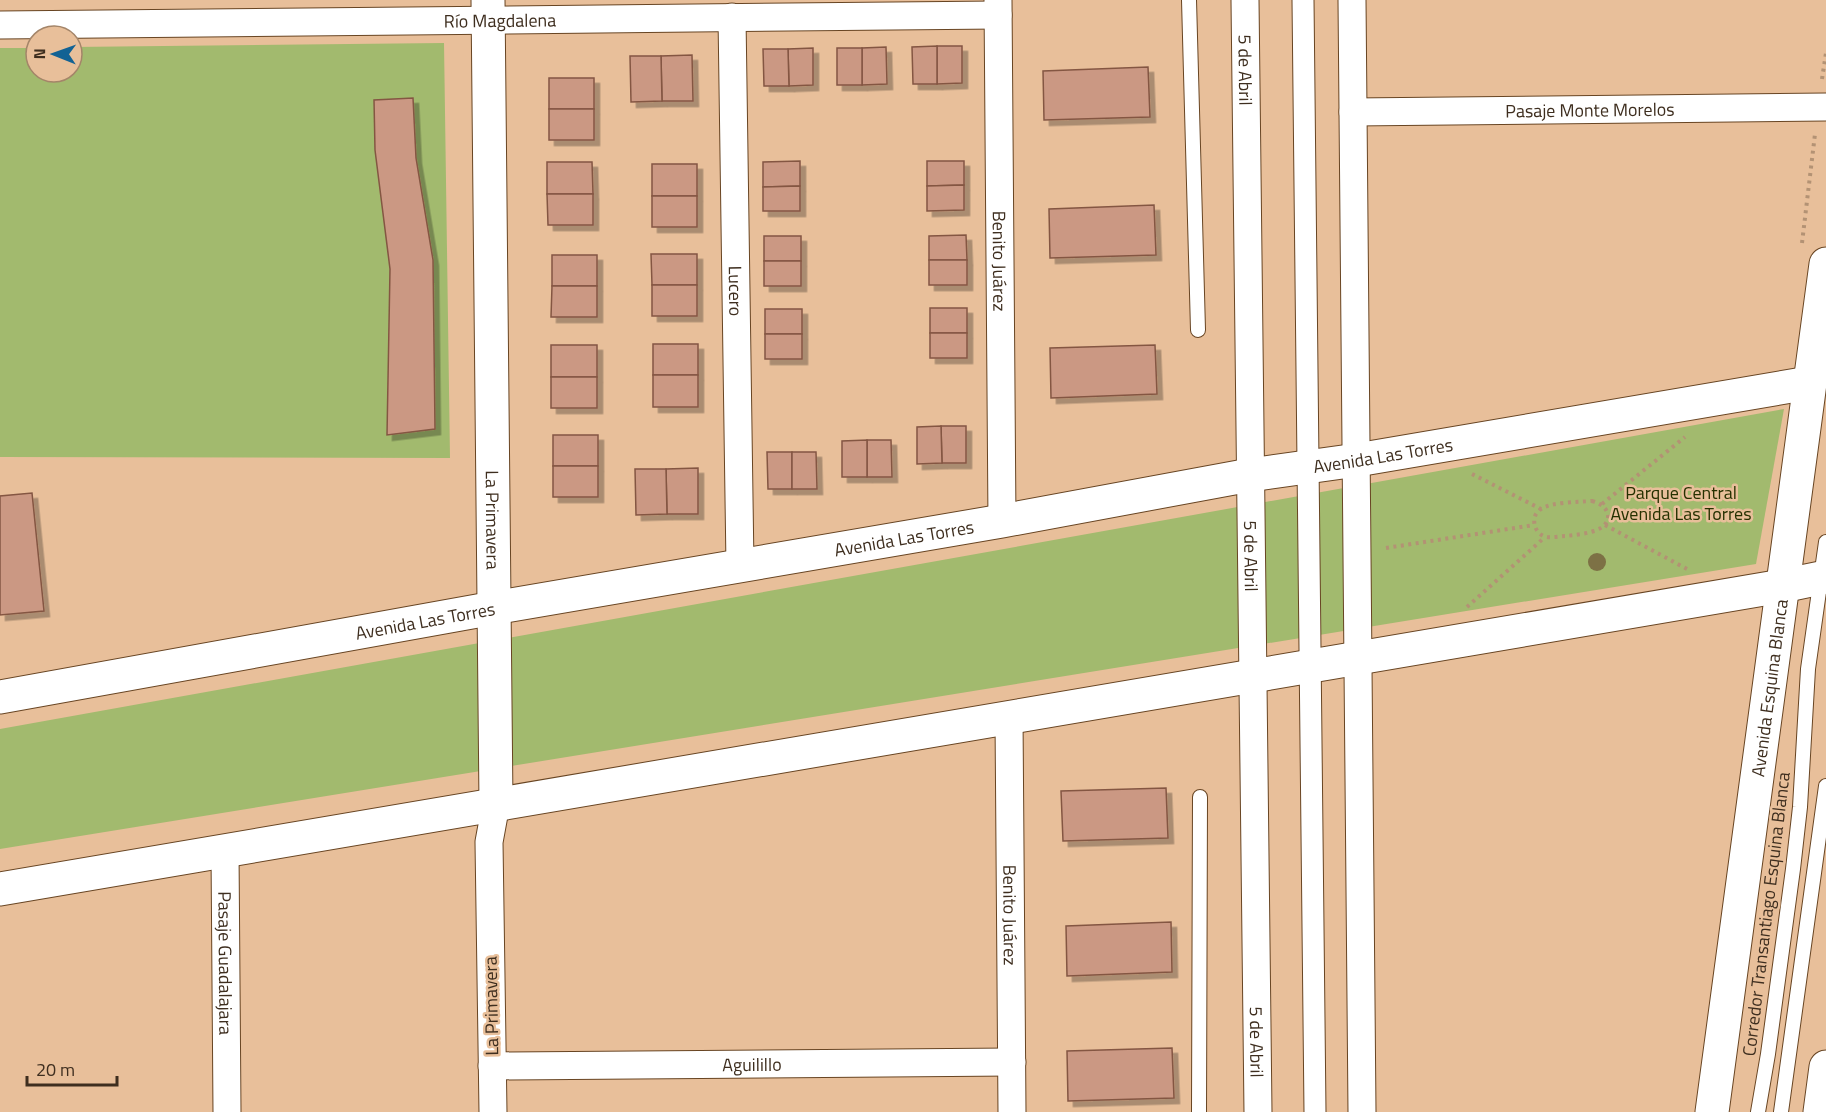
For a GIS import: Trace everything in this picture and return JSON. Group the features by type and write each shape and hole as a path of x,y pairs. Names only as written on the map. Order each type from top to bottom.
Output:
{"street":[{"name":"5 de Abril","path":"1245,0 1258,1112"},
{"path":"1303,0 1315,1112"},
{"path":"1352,0 1362,1112"},
{"name":"Río Magdalena","path":"0,25 488,10 732,17 998,7"},
{"name":"Benito Juárez","path":"998,7 1002,521"},
{"name":"La Primavera","path":"488,10 496,804 489,842 493,1112"},
{"name":"Lucero","path":"732,17 740,566"},
{"name":"Pasaje Monte Morelos","path":"1353,112 1826,107"},
{"name":"Avenida Esquina Blanca","path":"1712,1112 1782,586 1818,383 1826,264"},
{"name":"Avenida Las Torres","path":"0,697 1250,476 1818,383"},
{"path":"0,890 1824,578"},
{"name":"Benito Juárez","path":"1009,717 1012,1112"},
{"name":"Pasaje Guadalajara","path":"225,851 227,1112"},
{"name":"Aguilillo","path":"492,1066 1012,1062"},
{"path":"1820,1112 1826,1067"}],"lane":[{"path":"1189,0 1198,330"},
{"name":"Corredor Transantiago Esquina Blanca","path":"1758,1112 1793,869 1800,807 1808,669 1824,578 1826,542"},
{"path":"1781,1112 1826,786"},
{"path":"1199,1112 1200,796"}],"path":[{"path":"1602,504 1692,431"},
{"path":"1466,471 1541,509 1592,501 1602,504 1607,510 1608,518 1605,525 1589,532 1545,537 1466,608"},
{"path":"1541,509 1535,515 1534,525 1545,537"},
{"path":"1358,553 1534,525"},
{"path":"1605,525 1699,576 1724,596"}],"green space":[{"path":"444,43 450,458 0,457 0,48 24,48 24,84 84,84 84,47"},
{"name":"Parque Central Avenida Las Torres","path":"1784,409 1756,564 0,849 0,729"}],"building":[{"path":"937,46 962,46 962,83 937,84"},
{"path":"937,46 937,84 913,84 912,47"},
{"path":"886,47 887,84 862,85 862,48"},
{"path":"813,48 813,85 789,86 788,49"},
{"path":"837,48 862,48 862,85 837,85"},
{"path":"763,49 788,49 789,86 764,86"},
{"path":"692,55 693,101 662,101 661,56"},
{"path":"630,56 661,56 662,101 631,102"},
{"path":"1148,67 1150,117 1044,120 1043,71"},
{"path":"549,78 594,78 594,109 549,109"},
{"path":"413,98 416,158 433,260 435,429 387,435 390,269 375,150 374,100"},
{"path":"549,109 594,109 594,140 549,140"},
{"path":"800,161 800,186 763,187 763,162"},
{"path":"927,161 964,161 964,185 927,186"},
{"path":"547,162 592,162 593,194 547,194"},
{"path":"652,164 697,164 697,196 652,196"},
{"path":"964,185 964,210 927,211 927,186"},
{"path":"800,186 800,211 763,211 763,187"},
{"path":"547,194 593,194 593,225 548,225"},
{"path":"652,196 697,196 697,227 652,227"},
{"path":"1154,205 1156,255 1050,258 1049,209"},
{"path":"966,235 967,260 929,260 929,236"},
{"path":"764,236 801,236 801,261 764,261"},
{"path":"651,254 697,254 697,285 652,285"},
{"path":"552,255 597,255 597,286 552,286"},
{"path":"929,260 967,260 967,285 929,285"},
{"path":"764,261 801,261 801,286 764,286"},
{"path":"652,285 697,285 697,316 652,316"},
{"path":"552,286 597,286 597,317 551,317"},
{"path":"930,308 967,308 967,333 930,333"},
{"path":"765,309 802,309 802,334 765,334"},
{"path":"930,333 967,333 967,358 930,358"},
{"path":"765,334 802,334 802,359 765,359"},
{"path":"653,344 698,344 698,375 653,375"},
{"path":"551,345 597,345 597,377 551,377"},
{"path":"1155,345 1157,394 1051,398 1050,348"},
{"path":"653,375 698,375 698,407 653,407"},
{"path":"551,377 597,377 597,408 551,408"},
{"path":"941,426 966,426 966,463 942,463"},
{"path":"941,426 942,463 917,464 917,427"},
{"path":"553,435 598,435 598,466 553,466"},
{"path":"867,440 891,440 892,477 867,477"},
{"path":"867,440 867,477 842,477 842,441"},
{"path":"767,452 792,452 792,489 768,489"},
{"path":"792,452 816,452 817,489 792,489"},
{"path":"553,466 598,466 598,497 553,497"},
{"path":"698,468 698,514 667,514 666,469"},
{"path":"635,469 666,469 667,514 636,515"},
{"path":"32,493 44,611 0,615 0,496"},
{"path":"1166,788 1168,838 1063,841 1061,791"},
{"path":"1171,922 1172,972 1067,976 1066,926"},
{"path":"1172,1048 1174,1098 1068,1101 1067,1051"}]}
